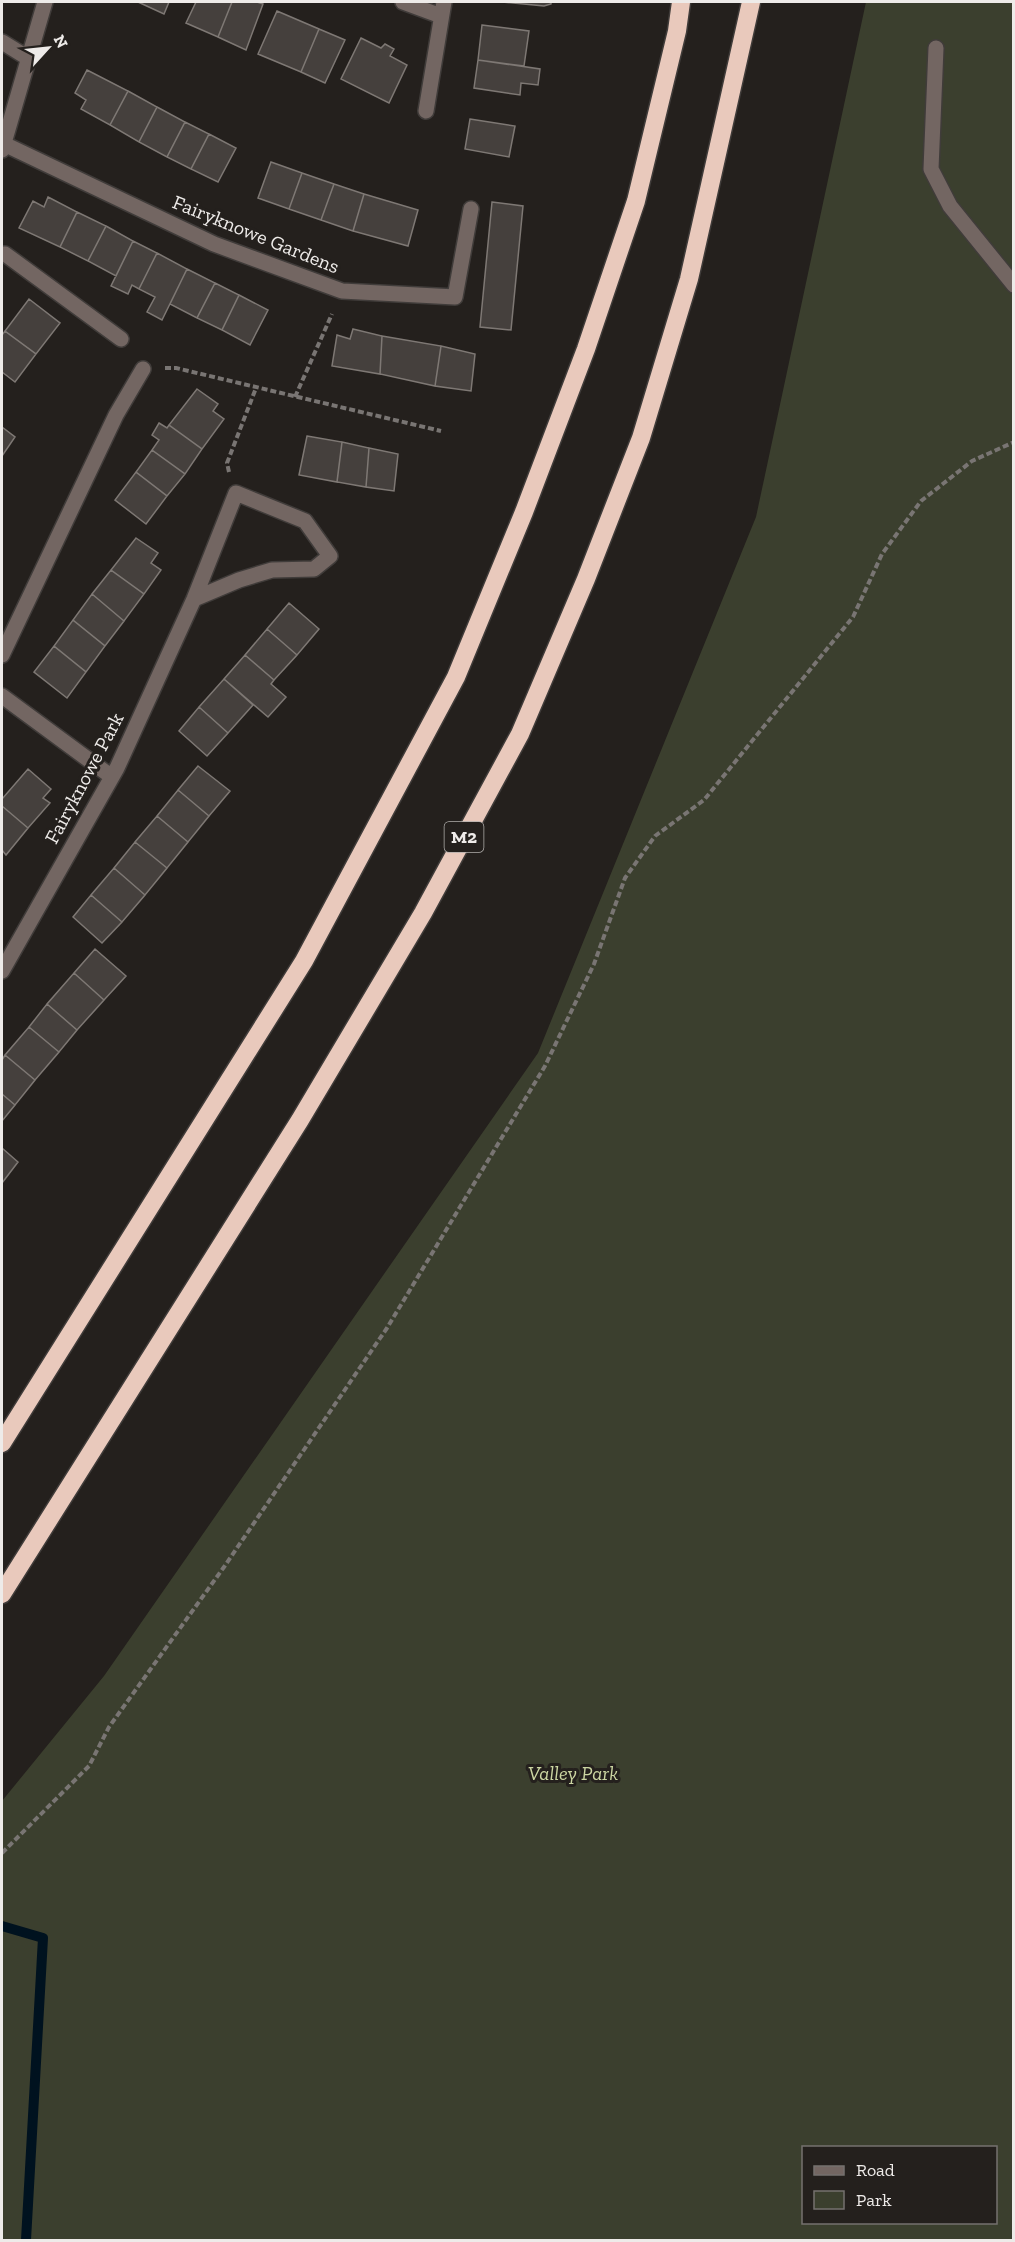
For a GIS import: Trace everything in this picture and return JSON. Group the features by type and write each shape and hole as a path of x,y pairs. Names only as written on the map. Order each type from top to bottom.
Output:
{"highway":[{"path":"2,1443 304,961 456,677 529,501 586,349 636,201 677,31 681,2"},
{"name":"M2","path":"2,1594 300,1120 423,913 520,734 641,438 689,279 751,2"}],"street":[{"path":"3,147 45,2"},
{"path":"403,2 442,9 426,111"},
{"path":"2,42 28,58"},
{"path":"936,48 931,169 950,206 1014,285"},
{"name":"Fairyknowe Gardens","path":"3,147 213,244 342,291 455,297 471,209"},
{"path":"4,254 121,339"},
{"path":"2,655 116,415 143,369"},
{"path":"194,599 239,580 272,570 314,568 330,556 305,521 236,493"},
{"name":"Fairyknowe Park","path":"2,971 112,777 194,599 236,493"},
{"path":"2,696 112,777"}],"path":[{"path":"295,397 342,291"},
{"path":"143,369 177,368 441,431"},
{"path":"236,493 227,463 256,388"},
{"path":"2,1853 89,1766 109,1727 224,1567 387,1328 545,1066 594,964 625,878 655,836 704,800 853,617 882,554 921,501 972,461 1014,442"}],"green space":[{"name":"Valley Park","path":"866,2 1013,2 1013,2240 2,2240 2,1801 104,1676 538,1053 756,517"}],"building":[{"path":"138,2 169,2 164,14"},
{"path":"196,2 232,2 218,37 186,23"},
{"path":"232,2 263,4 246,50 218,37"},
{"path":"502,2 551,2 551,4 544,6"},
{"path":"277,11 319,29 301,72 258,54"},
{"path":"482,25 529,31 524,66 478,60"},
{"path":"319,29 345,40 325,83 301,72"},
{"path":"361,38 381,48 385,44 394,49 390,56 407,65 389,103 341,79"},
{"path":"478,60 540,69 538,85 521,83 520,95 474,88"},
{"path":"87,70 128,91 110,125 81,109 86,100 75,93"},
{"path":"128,91 157,107 139,142 110,125"},
{"path":"157,107 185,122 167,157 139,142"},
{"path":"470,119 515,126 509,157 465,149"},
{"path":"185,122 209,134 191,169 167,157"},
{"path":"209,134 236,148 218,182 191,169"},
{"path":"271,162 302,173 289,209 258,198"},
{"path":"302,173 334,184 321,220 289,209"},
{"path":"334,184 364,194 353,231 321,220"},
{"path":"364,194 418,210 408,246 353,231"},
{"path":"48,197 77,212 60,247 19,228 33,201 44,207"},
{"path":"492,202 523,206 511,330 480,327"},
{"path":"77,212 106,226 88,261 60,247"},
{"path":"106,226 133,241 116,276 88,261"},
{"path":"133,241 157,253 139,289 132,285 128,294 111,286"},
{"path":"157,253 187,269 162,320 147,312 155,297 139,289"},
{"path":"187,269 215,283 197,318 170,304"},
{"path":"215,283 239,295 222,330 197,318"},
{"path":"239,295 268,310 250,345 222,330"},
{"path":"29,299 60,323 36,354 5,331"},
{"path":"353,329 382,336 380,374 332,366 337,335 350,339"},
{"path":"5,331 36,354 15,382 2,372 2,335"},
{"path":"382,336 441,346 435,386 380,374"},
{"path":"441,346 475,354 471,391 435,386"},
{"path":"197,389 218,404 213,411 224,419 202,449 169,425"},
{"path":"159,423 167,428 169,425 202,449 185,474 152,450 159,440 152,435"},
{"path":"2,427 15,437 2,456"},
{"path":"307,436 342,442 337,482 299,475"},
{"path":"342,442 369,448 366,487 337,482"},
{"path":"369,448 398,454 394,491 366,487"},
{"path":"152,450 185,474 167,496 136,472"},
{"path":"136,472 167,496 146,524 115,500"},
{"path":"136,538 158,553 151,563 161,570 144,594 111,570"},
{"path":"111,570 144,594 124,621 92,594"},
{"path":"92,594 124,621 105,646 73,620"},
{"path":"289,603 319,629 297,655 267,629"},
{"path":"73,620 105,646 86,672 54,646"},
{"path":"267,629 297,655 274,680 245,655"},
{"path":"54,646 86,672 67,698 34,672"},
{"path":"245,655 274,680 271,684 286,697 268,717 224,679"},
{"path":"224,679 253,705 228,733 199,707"},
{"path":"199,707 228,733 207,756 179,731"},
{"path":"198,766 230,791 209,816 178,790"},
{"path":"28,769 51,789 43,798 50,803 28,828 2,806 2,799"},
{"path":"178,790 209,816 188,842 157,816"},
{"path":"2,806 28,828 6,855 2,850"},
{"path":"157,816 188,842 167,868 135,842"},
{"path":"135,842 167,868 145,895 114,868"},
{"path":"114,868 145,895 122,922 91,895"},
{"path":"91,895 122,922 102,943 73,917"},
{"path":"95,949 126,976 104,1000 74,973"},
{"path":"74,973 104,1000 77,1030 47,1004"},
{"path":"47,1004 77,1030 59,1052 29,1027"},
{"path":"29,1027 59,1052 35,1080 5,1055"},
{"path":"5,1055 35,1080 15,1105 2,1094 2,1060"},
{"path":"2,1094 15,1105 2,1121"},
{"path":"2,1148 18,1162 2,1183"}],"waterway":[{"path":"2,1926 43,1938 26,2240"}]}
